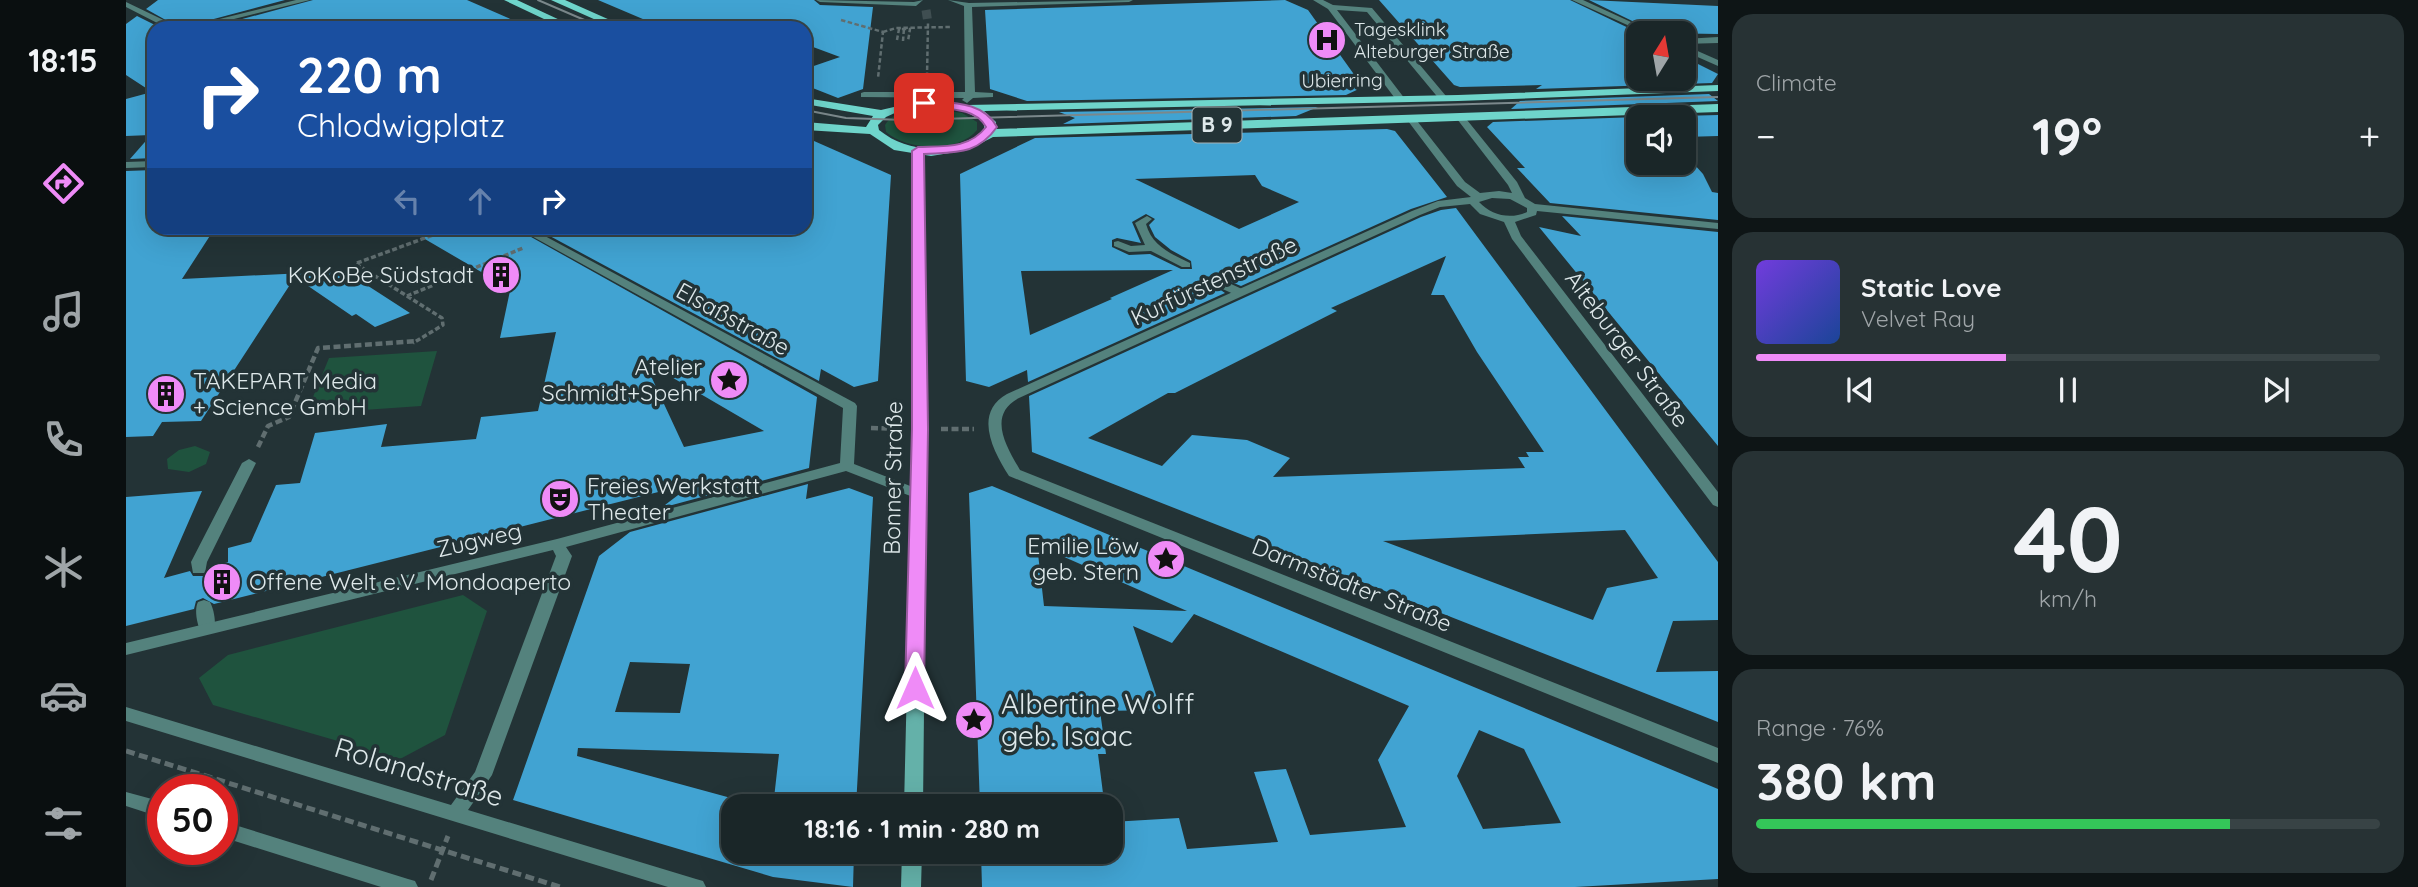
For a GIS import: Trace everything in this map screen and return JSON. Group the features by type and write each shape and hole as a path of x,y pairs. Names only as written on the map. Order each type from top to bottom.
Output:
{"main road":[{"path":"509,0 556,21"},
{"path":"556,0 606,21"},
{"name":"Ubierring","path":"965,103 1400,99 1718,88"},
{"name":"B 9","path":"812,102 882,114 908,105 965,103"},
{"path":"965,103 986,118 992,127 990,133"},
{"name":"Ubierring","path":"990,133 1718,108"},
{"path":"873,131 872,124 882,114"},
{"name":"B 9","path":"812,127 873,131 891,145 918,151 963,148 980,142 990,133"},
{"name":"Bonner Straße","path":"913,794 920,319 918,151"},
{"path":"911,887 912,864"}],"street":[{"path":"126,3 140,0"},
{"path":"217,21 306,0"},
{"path":"820,0 918,2"},
{"path":"952,0 968,5 1129,0"},
{"path":"1317,0 1331,7 1369,10 1443,98"},
{"path":"1576,0 1626,22"},
{"path":"126,3 160,21"},
{"path":"965,103 968,5"},
{"path":"1331,7 1400,99"},
{"path":"1696,41 1718,40"},
{"path":"1696,53 1718,63"},
{"path":"863,95 926,91 965,103 989,95"},
{"path":"1460,117 1513,184 1520,199"},
{"path":"1411,119 1488,214 1508,219 1528,216 1532,207"},
{"path":"126,165 147,164"},
{"path":"1475,199 1496,193 1520,199 1532,207 1718,226"},
{"name":"Kurfürstenstraße","path":"996,429 995,416 1000,405 1019,393 1438,204 1475,199"},
{"path":"1147,219 1140,223 1147,242 1160,253 1186,265"},
{"name":"Alteburger Straße","path":"1508,219 1516,237 1718,502"},
{"name":"Elsaßstraße","path":"536,235 850,406 847,466"},
{"path":"1118,244 1129,248 1150,248"},
{"path":"1220,283 1238,292"},
{"name":"Darmstädter Straße","path":"996,429 1002,450 1014,473 1718,756"},
{"path":"200,569 200,562 249,463"},
{"path":"847,466 918,494"},
{"name":"Zugweg","path":"126,649 557,544 847,466"},
{"path":"456,813 483,775 488,762 565,556 557,544"},
{"path":"204,606 207,628"},
{"name":"Rolandstraße","path":"126,713 696,887"},
{"path":"126,799 147,805"},
{"path":"238,834 408,887"}],"path":[{"path":"838,2 827,14 883,32 928,25 926,91"},
{"path":"903,41 904,28"},
{"path":"897,40 899,29 904,28 910,29 908,41"},
{"path":"876,95 883,32"},
{"path":"249,463 268,426 289,417 318,348 412,343 443,325 442,318 356,264 433,235"},
{"path":"407,296 544,239"},
{"path":"126,751 560,887"},
{"path":"428,887 456,813"}],"green space":[{"path":"928,108 962,113 977,122 977,130 958,143 933,147 907,143 886,132 885,125 898,114"},
{"path":"437,351 421,406 306,414 329,358"},
{"path":"195,446 210,452 206,464 189,472 168,469 167,459 179,450"},
{"path":"463,595 487,611 445,735 400,759 213,705 199,678 228,655"}],"building":[{"path":"158,0 285,0 206,21 167,21 146,9"},
{"path":"313,0 467,0 515,21 235,21"},
{"path":"598,0 814,0 820,5 873,7 863,89 838,98 812,88 812,67 840,57 812,47 812,21 648,21"},
{"path":"1285,0 1308,10 1363,87 1346,95 1027,101 990,89 985,10"},
{"path":"1379,0 1570,0 1626,27 1626,86 1536,89 1542,85 1454,85"},
{"path":"1589,0 1718,6 1718,34 1696,34 1696,21 1632,21"},
{"path":"137,16 147,21 147,89 126,75 126,24"},
{"path":"1696,63 1718,74 1712,83 1696,84"},
{"path":"147,93 147,135 126,136 126,99"},
{"path":"1709,94 1718,101 1511,109 1520,101"},
{"path":"1318,107 1296,116 1063,124 1075,118 1059,112"},
{"path":"1718,115 1718,136 1696,137 1696,116"},
{"path":"1626,117 1626,175 1696,175 1696,166 1712,192 1718,193 1718,220 1550,203 1517,168 1525,168 1487,127 1493,122"},
{"path":"1387,129 1395,131 1447,197 1411,209 1241,286 1219,277 1212,284 1225,293 1028,382 1027,370 989,387 966,381 960,174 1035,138","holes":["1255,175 1262,186 1299,202 1239,229 1135,179","1146,214 1155,219 1149,225 1155,237 1191,261 1192,269 1181,269 1150,254 1129,255 1112,247 1112,240 1117,238 1141,243 1132,222","1173,270 1030,335 1021,271"]},
{"path":"147,140 147,158 130,159"},
{"path":"812,140 891,175 878,381 854,387 821,369 819,381 548,235 812,235"},
{"path":"147,170 147,235 210,235 182,279 345,271 410,313 375,327 356,314 352,316 295,277 201,421 162,422 153,436 126,437 126,171"},
{"path":"1456,208 1718,562 1718,620 1673,621 1656,672 1718,671 1718,722 1032,452 1029,396 1441,210","holes":["1446,256 1431,295 1444,295 1477,352 1544,452 1526,452 1529,457 1518,457 1525,468 1273,477 1290,458 1247,440 1192,435 1162,466 1088,438 1168,393 1175,393 1337,311 1331,308","1625,530 1658,578 1607,588 1593,620 1383,541"]},
{"path":"1562,216 1718,232 1718,446 1539,227 1581,236"},
{"path":"418,235 528,235 817,397 809,468 661,508 694,483 214,604 203,598 196,601 194,609 126,626 126,497 202,491 164,578 190,571 193,576 205,576 209,567 228,562 228,548 251,542 276,485 300,483 315,433 387,424 381,447 476,439 481,417 538,411 556,332 500,338 511,286 507,287","holes":["644,361 764,431 684,447"]},
{"path":"808,484 806,499 849,488 873,497 857,794 774,794 779,754 578,748 577,756 721,795 721,862 513,800 599,556 630,532","holes":["630,662 690,664 680,713 615,712"]},
{"path":"992,486 1718,789 1718,879 1575,887 982,887 981,864 1123,864 1123,821 1179,818 1187,849 1278,842 1254,772 1286,769 1310,835 1406,827 1378,760 1409,706 1194,614 1172,643 1133,626 1161,710 1100,711 1106,754 1098,754 1103,794 980,794 969,493","holes":["1037,545 1187,611 1044,606","1479,730 1524,749 1561,823 1483,829 1457,776"]},
{"path":"729,864 854,864 853,887 773,877"}],"tunnel":[{"path":"926,10 928,23"}],"tram line":[{"path":"538,0 587,21"},
{"path":"812,111 846,118 904,120 1718,97"}],"place":[{"name":"Tagesklink Alteburger Straße","path":"1327,40"},
{"name":"KoKoBe Südstadt","path":"501,275"},
{"name":"Atelier Schmidt+Spehr","path":"729,380"},
{"name":"TAKEPART Media + Science GmbH","path":"166,394"},
{"name":"Freies Werkstatt Theater","path":"560,499"},
{"name":"Emilie Löw geb. Stern","path":"1166,559"},
{"name":"Offene Welt e.V. Mondoaperto","path":"222,582"},
{"name":"Albertine Wolff geb. Isaac","path":"974,720"}],"route":[{"path":"915,688 920,429 918,151 963,148 980,142 990,133 992,127 979,112 957,106 924,103"}]}
